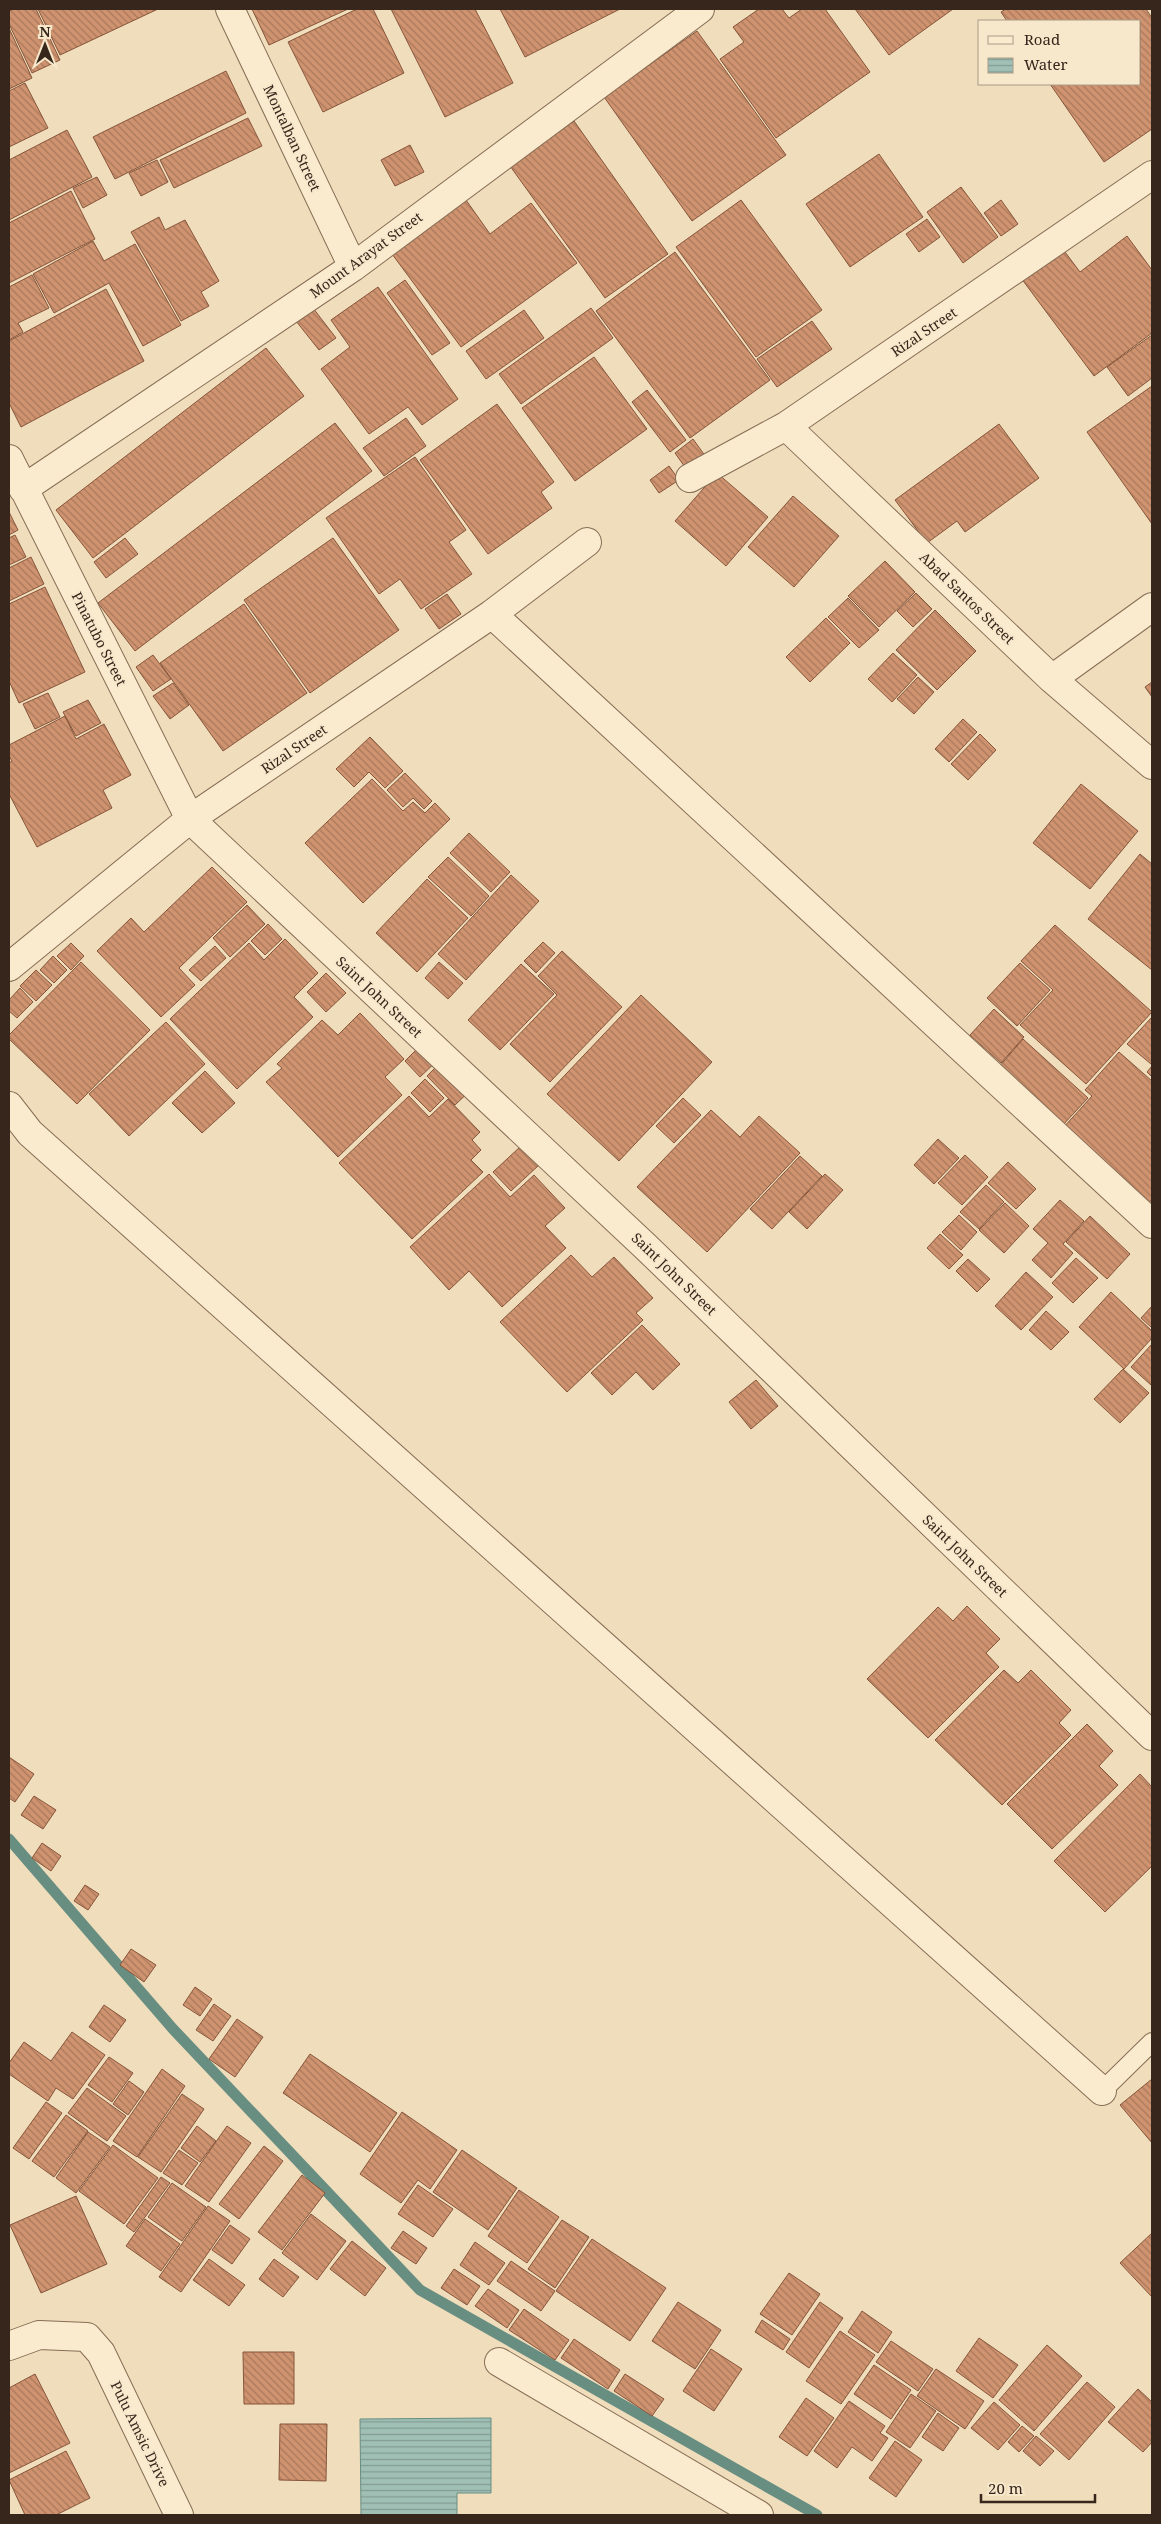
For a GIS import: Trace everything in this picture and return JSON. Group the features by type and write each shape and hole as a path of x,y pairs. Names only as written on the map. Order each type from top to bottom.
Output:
{"street":[{"name":"Montalban Street","path":"230,9 353,267"},
{"name":"Mount Arayat Street","path":"23,489 353,267 670,18 700,9"},
{"name":"Rizal Street","path":"690,478 786,426 1152,175"},
{"name":"Abad Santos Street","path":"786,426 1052,679 1152,765"},
{"name":"Pinatubo Street","path":"9,459 190,819"},
{"name":"Rizal Street","path":"9,967 190,819 492,614 587,542"},
{"path":"1052,679 1152,607"},
{"path":"492,614 1152,1224"},
{"name":"Saint John Street","path":"190,819 646,1247 1152,1736"},
{"path":"9,1106 30,1133 1102,2091"},
{"name":"Pulu Amsic Drive","path":"9,2346 39,2335 87,2337 101,2353 179,2515"},
{"path":"499,2362 759,2515"}],"lane":[{"path":"1102,2091 1152,2042"}],"water":[{"path":"491,2418 491,2493 457,2493 457,2515 361,2515 360,2419"}],"building":[{"path":"14,9 36,9 60,60 32,73 9,24 9,11"},
{"path":"38,9 158,9 60,55"},
{"path":"252,9 348,9 269,45"},
{"path":"357,9 373,9 404,73 323,112 288,42"},
{"path":"391,9 475,9 513,83 445,117"},
{"path":"500,9 620,9 525,57"},
{"path":"759,9 782,9 789,18 802,9 825,9 870,72 776,138 720,59 744,42 733,27"},
{"path":"855,9 953,9 889,55"},
{"path":"1006,9 1146,9 1152,18 1152,129 1104,162 1051,85 1141,85 1141,20 1006,20 1001,12"},
{"path":"9,28 32,78 9,89"},
{"path":"697,31 786,155 692,221 604,97"},
{"path":"226,71 246,113 115,179 93,137"},
{"path":"25,83 48,128 9,147 9,91"},
{"path":"248,118 262,146 174,188 160,160"},
{"path":"574,121 668,254 605,298 510,166"},
{"path":"67,130 92,177 9,220 9,160"},
{"path":"410,145 424,172 395,186 381,160"},
{"path":"879,154 923,217 850,267 806,204"},
{"path":"157,160 168,182 141,196 129,173"},
{"path":"97,177 107,195 83,208 73,188"},
{"path":"961,187 998,237 963,263 927,212"},
{"path":"71,191 95,239 9,283 9,223"},
{"path":"466,200 490,234 531,203 577,263 461,347 392,254"},
{"path":"741,200 822,310 756,357 676,247"},
{"path":"1001,200 1018,224 1001,236 984,213"},
{"path":"159,217 165,230 185,220 219,281 201,292 209,306 181,321 131,232"},
{"path":"927,219 940,237 919,252 906,234"},
{"path":"1127,236 1152,270 1152,333 1094,376 1018,274 1059,244 1080,272"},
{"path":"93,241 104,261 135,244 181,325 143,346 109,283 54,313 33,274"},
{"path":"675,252 770,380 690,438 596,311"},
{"path":"32,275 49,308 18,323 23,332 9,340 9,287"},
{"path":"405,280 450,343 432,355 387,293"},
{"path":"378,287 458,399 422,425 408,407 369,434 321,369 350,347 331,320"},
{"path":"106,289 144,361 21,427 9,403 9,341"},
{"path":"313,308 336,338 319,350 296,321"},
{"path":"591,308 613,338 521,404 499,374"},
{"path":"524,310 544,338 486,379 466,351"},
{"path":"812,321 832,349 777,387 757,359"},
{"path":"1152,335 1152,378 1128,396 1107,367"},
{"path":"266,348 304,396 93,558 56,510"},
{"path":"594,357 647,429 575,481 522,408"},
{"path":"1152,386 1152,524 1087,432"},
{"path":"647,390 686,440 670,452 632,402"},
{"path":"497,404 554,482 541,492 552,508 488,554 420,460"},
{"path":"406,418 426,446 384,476 363,448"},
{"path":"335,423 372,471 135,651 98,603"},
{"path":"999,424 1039,478 965,532 957,521 927,543 895,500"},
{"path":"693,439 706,457 687,470 675,453"},
{"path":"415,457 466,530 449,542 472,574 421,609 400,579 379,594 326,518"},
{"path":"669,466 679,480 659,493 650,480"},
{"path":"717,473 768,517 726,566 675,521"},
{"path":"793,496 839,536 794,587 748,547"},
{"path":"9,512 18,530 9,535"},
{"path":"15,535 26,557 9,565 9,538"},
{"path":"125,538 138,554 106,578 94,562"},
{"path":"333,538 399,630 310,693 244,600"},
{"path":"31,557 44,584 9,601 9,568"},
{"path":"885,561 915,592 879,627 848,596"},
{"path":"45,587 85,672 19,703 9,681 9,604"},
{"path":"916,593 932,609 913,627 897,611"},
{"path":"447,594 461,614 439,629 425,609"},
{"path":"848,598 879,630 859,648 828,617"},
{"path":"244,604 307,693 223,751 160,663"},
{"path":"935,610 976,651 937,690 896,650"},
{"path":"826,618 850,643 810,682 786,657"},
{"path":"893,653 917,675 892,702 868,679"},
{"path":"153,655 171,679 153,691 136,667"},
{"path":"918,677 934,692 914,714 897,699"},
{"path":"1152,682 1152,697 1145,687"},
{"path":"173,683 189,705 170,719 153,696"},
{"path":"48,693 60,717 35,729 23,704"},
{"path":"88,700 101,723 76,736 63,712"},
{"path":"65,716 76,739 104,724 131,775 103,790 112,808 37,847 9,794 9,763 12,761 9,756 9,745"},
{"path":"963,719 977,732 949,762 935,749"},
{"path":"980,734 996,750 968,780 951,764"},
{"path":"370,737 403,771 385,788 369,772 354,787 336,769"},
{"path":"405,773 432,801 424,809 413,798 403,807 387,790"},
{"path":"372,779 403,811 413,802 425,813 435,803 450,819 363,903 305,843"},
{"path":"1081,784 1138,831 1090,889 1033,843"},
{"path":"469,833 510,872 491,892 450,853"},
{"path":"1140,854 1152,864 1152,970 1088,919"},
{"path":"448,857 489,896 471,916 428,877"},
{"path":"212,867 247,902 179,968 195,985 161,1017 97,951 131,918 144,932"},
{"path":"511,875 539,901 466,980 438,954"},
{"path":"427,879 468,918 417,972 376,933"},
{"path":"247,905 265,924 230,957 213,938"},
{"path":"268,924 282,939 265,955 251,941"},
{"path":"1055,925 1152,1012 1086,1084 1020,1025 1053,990 1021,961"},
{"path":"285,939 318,973 294,997 313,1017 237,1089 170,1019 249,943 264,960"},
{"path":"543,942 555,953 536,973 524,961"},
{"path":"71,943 84,956 71,970 57,956"},
{"path":"215,946 226,958 201,981 189,970"},
{"path":"562,951 622,1007 550,1082 510,1044 557,995 538,976"},
{"path":"53,956 67,970 54,983 40,970"},
{"path":"81,962 150,1030 77,1104 9,1039 9,1035"},
{"path":"439,962 463,983 448,999 425,978"},
{"path":"1020,963 1050,990 1017,1026 987,998"},
{"path":"521,964 554,994 500,1050 468,1020"},
{"path":"36,970 52,985 36,1001 20,986"},
{"path":"326,973 346,993 326,1012 307,992"},
{"path":"20,988 33,1002 17,1018 9,1011 9,1000"},
{"path":"641,995 712,1062 619,1161 547,1094"},
{"path":"994,1009 1024,1037 1001,1063 970,1035"},
{"path":"360,1013 404,1059 385,1077 402,1095 338,1157 266,1082 282,1068 277,1064 322,1020 338,1035"},
{"path":"1152,1017 1152,1062 1151,1064 1127,1044"},
{"path":"166,1022 205,1064 129,1136 89,1094"},
{"path":"1023,1039 1088,1098 1062,1126 998,1068"},
{"path":"424,1042 440,1058 420,1077 405,1061"},
{"path":"1119,1052 1152,1081 1152,1199 1148,1204 1063,1128 1092,1096 1085,1090"},
{"path":"445,1058 473,1088 455,1105 427,1076"},
{"path":"1152,1066 1152,1077 1147,1072"},
{"path":"205,1071 235,1103 202,1133 172,1103"},
{"path":"425,1079 444,1098 430,1112 411,1093"},
{"path":"409,1096 429,1117 448,1099 480,1132 472,1140 481,1150 471,1160 483,1172 412,1239 339,1163"},
{"path":"683,1098 701,1115 674,1143 656,1126"},
{"path":"711,1110 740,1137 759,1116 800,1153 707,1252 637,1187"},
{"path":"938,1139 959,1158 934,1184 914,1165"},
{"path":"521,1146 539,1165 511,1191 493,1172"},
{"path":"965,1155 988,1177 962,1205 938,1183"},
{"path":"800,1156 822,1176 772,1229 750,1209"},
{"path":"1008,1162 1036,1189 1016,1209 988,1183"},
{"path":"489,1174 510,1197 534,1175 565,1208 545,1226 566,1248 502,1307 469,1271 449,1290 410,1247"},
{"path":"825,1174 843,1190 807,1229 789,1212"},
{"path":"986,1185 1004,1202 979,1229 960,1212"},
{"path":"1060,1200 1084,1221 1063,1244 1073,1253 1051,1278 1032,1260 1048,1243 1033,1229"},
{"path":"1005,1203 1029,1226 1004,1253 979,1230"},
{"path":"959,1215 977,1232 961,1250 942,1232"},
{"path":"1090,1216 1130,1254 1107,1279 1066,1242"},
{"path":"940,1234 963,1255 949,1269 927,1248"},
{"path":"571,1255 592,1277 614,1257 653,1298 636,1313 643,1320 567,1392 500,1322"},
{"path":"1076,1258 1098,1278 1073,1303 1052,1283"},
{"path":"968,1259 990,1279 977,1292 956,1271"},
{"path":"1026,1272 1053,1297 1021,1330 995,1306"},
{"path":"1111,1292 1152,1331 1152,1338 1124,1369 1079,1327"},
{"path":"1152,1306 1152,1328 1141,1318"},
{"path":"1046,1311 1069,1332 1051,1350 1029,1330"},
{"path":"642,1325 680,1364 653,1390 636,1372 612,1395 591,1373"},
{"path":"1152,1344 1152,1383 1151,1385 1131,1367"},
{"path":"1123,1369 1149,1393 1120,1423 1094,1399"},
{"path":"756,1380 778,1406 751,1429 729,1402"},
{"path":"967,1606 1000,1639 986,1653 999,1667 928,1738 867,1679 938,1607 953,1621"},
{"path":"1004,1670 1018,1683 1031,1670 1071,1710 1059,1723 1071,1735 1002,1805 935,1740"},
{"path":"1087,1724 1113,1751 1099,1766 1118,1785 1052,1849 1007,1804"},
{"path":"9,1757 34,1774 15,1802 9,1798"},
{"path":"1140,1774 1152,1787 1152,1866 1105,1912 1054,1861"},
{"path":"34,1796 56,1810 43,1829 21,1815"},
{"path":"42,1843 61,1856 51,1871 32,1858"},
{"path":"85,1885 99,1894 88,1910 74,1901"},
{"path":"131,1949 156,1965 144,1982 120,1965"},
{"path":"195,1987 212,1999 200,2016 183,2005"},
{"path":"214,2004 231,2016 213,2041 196,2030"},
{"path":"104,2005 126,2020 110,2042 89,2027"},
{"path":"237,2019 263,2037 235,2077 209,2059"},
{"path":"72,2032 105,2055 73,2099 56,2088 48,2101 9,2074 9,2063 24,2042 51,2061"},
{"path":"310,2054 397,2113 370,2152 283,2093"},
{"path":"109,2057 133,2073 112,2102 88,2085"},
{"path":"162,2069 185,2086 137,2157 113,2141"},
{"path":"1152,2079 1152,2143 1120,2105"},
{"path":"129,2081 144,2092 128,2115 113,2104"},
{"path":"87,2088 126,2116 107,2141 68,2113"},
{"path":"182,2094 204,2109 161,2172 138,2157"},
{"path":"46,2102 62,2113 29,2159 13,2148"},
{"path":"402,2112 457,2150 430,2189 418,2180 401,2203 360,2174"},
{"path":"66,2115 88,2131 54,2177 32,2161"},
{"path":"197,2126 216,2141 200,2162 181,2148"},
{"path":"227,2126 251,2143 209,2202 185,2186"},
{"path":"88,2132 110,2147 76,2193 56,2178"},
{"path":"113,2145 158,2178 124,2224 79,2191"},
{"path":"264,2146 283,2161 239,2219 219,2204"},
{"path":"179,2150 198,2163 182,2185 163,2173"},
{"path":"462,2150 517,2188 488,2230 433,2192"},
{"path":"302,2175 325,2193 282,2250 258,2232"},
{"path":"161,2177 170,2183 134,2232 126,2226"},
{"path":"172,2183 206,2207 182,2241 148,2217"},
{"path":"418,2185 453,2209 433,2237 398,2214"},
{"path":"519,2190 559,2217 527,2263 488,2236"},
{"path":"76,2196 107,2264 41,2293 10,2225"},
{"path":"208,2206 230,2221 181,2292 159,2277"},
{"path":"311,2214 346,2241 317,2280 282,2253"},
{"path":"145,2219 180,2244 161,2271 126,2246"},
{"path":"562,2220 589,2237 555,2288 528,2269"},
{"path":"230,2225 250,2239 232,2264 212,2250"},
{"path":"403,2231 427,2248 416,2264 391,2248"},
{"path":"1152,2233 1152,2297 1120,2263"},
{"path":"592,2239 666,2288 630,2341 556,2291"},
{"path":"352,2241 386,2268 365,2296 330,2269"},
{"path":"475,2242 505,2263 489,2285 460,2265"},
{"path":"209,2259 245,2285 229,2306 193,2280"},
{"path":"274,2259 299,2277 283,2297 259,2279"},
{"path":"511,2261 555,2291 541,2311 497,2281"},
{"path":"454,2269 480,2286 467,2305 441,2288"},
{"path":"789,2273 820,2294 792,2335 760,2314"},
{"path":"488,2289 519,2310 507,2328 475,2306"},
{"path":"678,2302 721,2330 695,2369 652,2341"},
{"path":"820,2302 843,2318 809,2368 786,2352"},
{"path":"524,2309 569,2340 555,2360 509,2330"},
{"path":"862,2311 892,2332 878,2353 848,2332"},
{"path":"762,2320 790,2339 783,2350 755,2332"},
{"path":"840,2331 875,2355 841,2404 806,2381"},
{"path":"979,2338 1018,2365 993,2398 956,2371"},
{"path":"574,2339 620,2370 608,2389 561,2358"},
{"path":"891,2341 933,2369 918,2391 876,2362"},
{"path":"1047,2345 1082,2376 1034,2431 999,2400"},
{"path":"711,2349 742,2369 714,2411 683,2391"},
{"path":"243,2352 294,2352 294,2404 244,2404"},
{"path":"874,2365 911,2390 891,2419 854,2394"},
{"path":"936,2369 984,2401 965,2429 917,2396"},
{"path":"35,2374 70,2443 9,2473 9,2388"},
{"path":"625,2374 664,2399 652,2416 614,2391"},
{"path":"1087,2382 1115,2407 1069,2460 1040,2434"},
{"path":"1138,2389 1152,2402 1152,2442 1143,2452 1108,2422"},
{"path":"911,2394 936,2411 910,2448 886,2432"},
{"path":"806,2398 834,2418 807,2456 779,2437"},
{"path":"849,2401 885,2426 880,2433 888,2438 872,2461 852,2447 837,2468 814,2451"},
{"path":"994,2402 1020,2425 998,2450 971,2428"},
{"path":"938,2413 959,2428 943,2451 922,2437"},
{"path":"280,2424 327,2424 326,2481 279,2480"},
{"path":"1022,2426 1034,2436 1019,2452 1008,2442"},
{"path":"1036,2436 1054,2451 1040,2466 1023,2451"},
{"path":"895,2441 922,2460 896,2497 869,2478"},
{"path":"66,2451 90,2498 56,2515 25,2515 9,2480"}],"waterway":[{"path":"9,1839 173,2029 420,2290 817,2515"}]}
